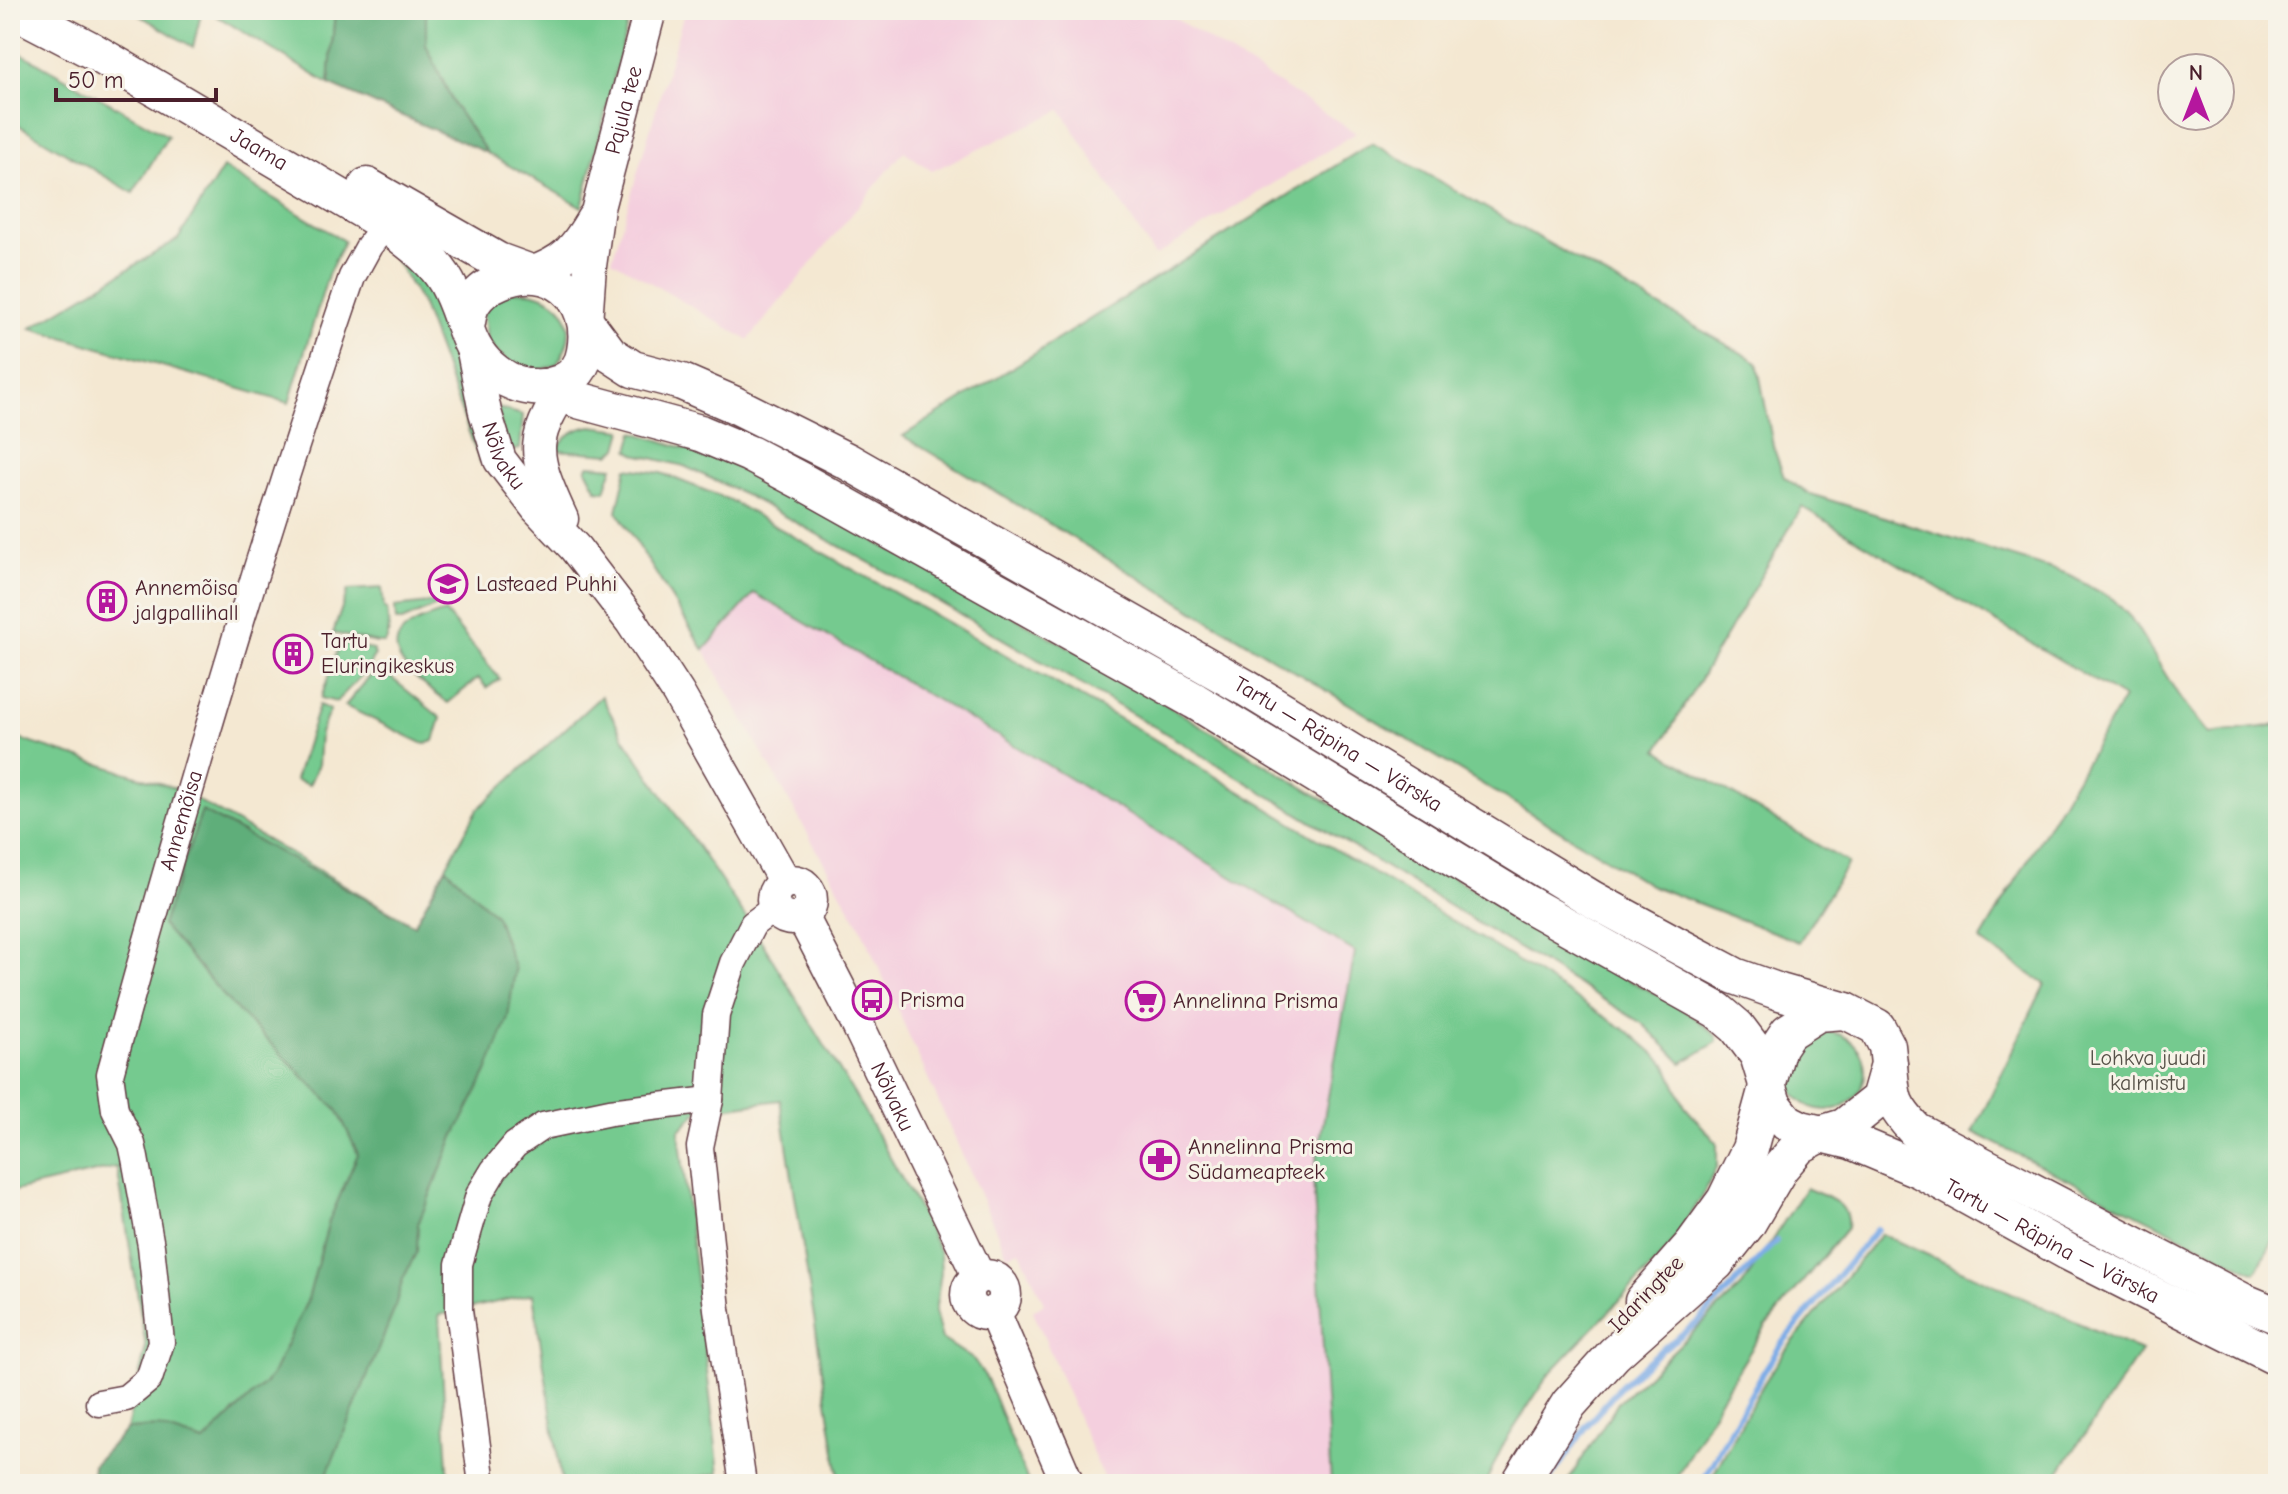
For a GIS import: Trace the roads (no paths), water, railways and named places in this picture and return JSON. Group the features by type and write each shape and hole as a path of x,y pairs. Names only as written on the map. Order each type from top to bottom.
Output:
{"main road":[{"name":"Jaama","path":"14,10 91,50 386,224 431,259 447,283 469,334"},
{"name":"Jaama","path":"64,10 456,238 498,261 531,273"},
{"path":"531,273 554,279 573,293 586,322 584,362 560,385 527,387 501,376 483,359 469,334 469,307 478,294 509,277 531,273"},
{"name":"Tartu — Räpina — Värska","path":"586,322 610,354 633,369 682,382 838,457 1246,688 1592,899 1735,976 1768,989 1846,1011"},
{"name":"Tartu — Räpina — Värska","path":"560,385 700,433 750,454 1195,701 1526,903 1717,1010 1737,1027 1758,1055 1769,1089"},
{"path":"1846,1011 1877,1027 1887,1046 1889,1064 1879,1099 1844,1127 1821,1134 1801,1129 1787,1122 1773,1104 1769,1089 1778,1047 1788,1032 1818,1013 1846,1011"},
{"name":"Tartu — Räpina — Värska","path":"1889,1064 1891,1092 1897,1111 1915,1130 2242,1301 2278,1316"},
{"name":"Idaringtee","path":"1498,1484 1531,1426 1560,1387 1608,1334 1654,1291 1725,1200 1750,1149 1769,1089"},
{"name":"Tartu — Räpina — Värska","path":"1821,1134 1851,1141 1920,1170 2068,1252 2277,1359"},
{"name":"Idaringtee","path":"1519,1484 1569,1404 1614,1354 1716,1263 1747,1224 1780,1168 1799,1146 1821,1134"}],"street":[{"name":"Pajula tee","path":"598,208 650,10"},
{"path":"531,273 551,266 572,251 598,208"},
{"path":"586,322 598,208"},
{"name":"Annemõisa","path":"99,1403 126,1398 149,1379 161,1342 151,1246 132,1144 115,1110 110,1074 169,856 244,604 352,277 369,246 386,224"},
{"name":"Nõlvaku","path":"469,334 485,412 500,460 537,508 575,548 631,621 678,693 787,903 856,1020 979,1277 996,1278 1003,1286 1005,1298 994,1312 1068,1484"},
{"name":"Nõlvaku","path":"560,385 540,437 538,455 542,475 575,548"},
{"path":"743,1484 717,1309 700,1147 710,1100 716,1015 733,963 753,924 787,903"},
{"path":"482,1484 459,1310 459,1264 479,1195 494,1170 515,1145 543,1126 610,1112 710,1100"}],"waterway":[{"path":"1701,1484 1783,1342 1877,1229"},
{"path":"1546,1484 1589,1423 1621,1386 1697,1323 1776,1241"}],"place":[{"name":"Lasteaed Puhhi","path":"448,584"},
{"name":"Annemõisa jalgpallihall","path":"107,601"},
{"name":"Tartu Eluringikeskus","path":"293,654"},
{"name":"Prisma","path":"872,1000"},
{"name":"Annelinna Prisma","path":"1145,1001"},
{"name":"Annelinna Prisma Südameapteek","path":"1160,1160"}],"park label":[{"name":"Lohkva juudi kalmistu","path":"2148,1070"}]}
